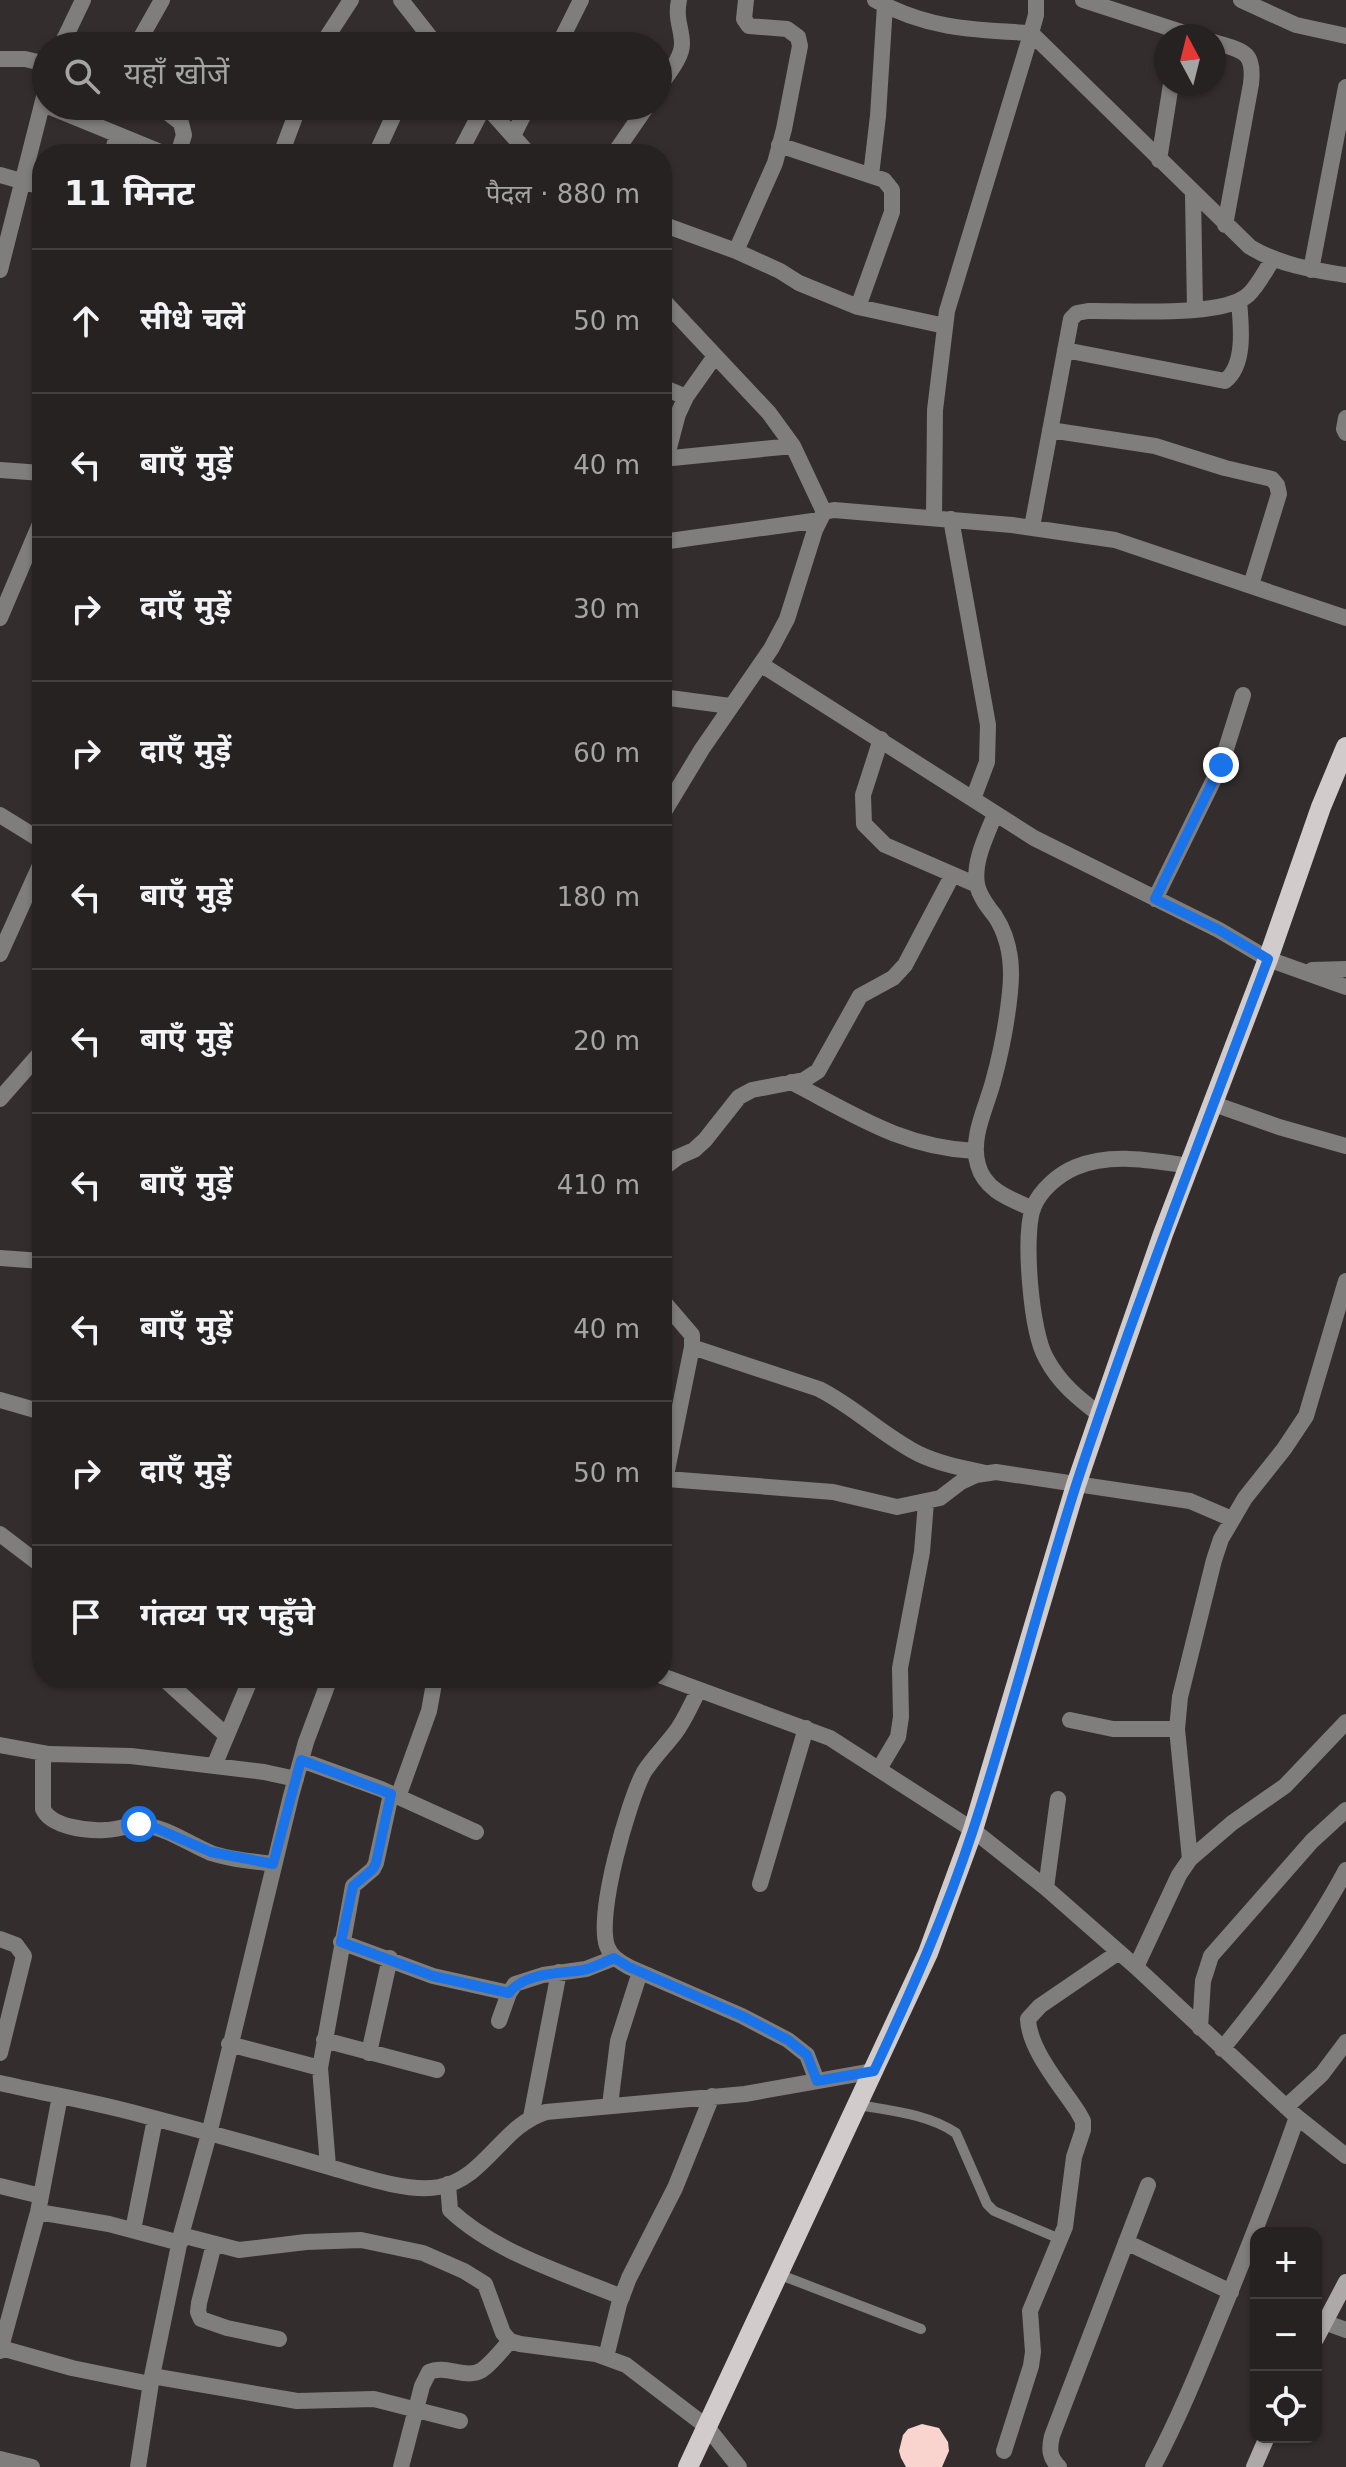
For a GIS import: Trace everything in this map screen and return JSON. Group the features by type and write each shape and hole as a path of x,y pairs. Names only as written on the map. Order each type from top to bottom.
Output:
{"main road":[{"path":"688,2467 928,1953 973,1830 1076,1485 1100,1415 1163,1234 1346,747"}],"street":[{"path":"68,32 83,0"},
{"path":"144,32 162,0"},
{"path":"330,32 351,0"},
{"path":"401,0 423,32"},
{"path":"565,32 581,0"},
{"path":"672,66 682,43 676,18 679,0"},
{"path":"736,251 766,186 779,145 800,46 798,37 787,29 749,26 744,19 746,0"},
{"path":"1083,0 1154,24"},
{"path":"1241,0 1296,25 1346,36"},
{"path":"871,175 878,116 880,3 924,22 970,30 1031,33 1250,247 1273,259 1311,270 1346,275"},
{"path":"934,518 935,410 945,326 954,284 1038,5"},
{"path":"1225,225 1251,84 1252,62 1240,50 1226,46"},
{"path":"0,59 32,61"},
{"path":"1311,270 1346,87"},
{"path":"1159,160 1169,96"},
{"path":"32,144 40,120"},
{"path":"86,120 140,144"},
{"path":"177,120 184,135 181,144"},
{"path":"285,144 294,120"},
{"path":"381,144 392,120"},
{"path":"464,144 477,120"},
{"path":"498,120 520,144"},
{"path":"513,136 521,120"},
{"path":"621,144 637,120"},
{"path":"115,144 117,135"},
{"path":"0,270 32,145"},
{"path":"779,145 884,180 892,190 893,201 858,307"},
{"path":"0,175 32,185"},
{"path":"1193,194 1195,310"},
{"path":"672,228 736,251 799,283 858,307 945,326"},
{"path":"1032,527 1071,319 1077,313 1088,311 1195,310 1225,306 1249,295 1273,259"},
{"path":"1065,350 1225,381 1232,376 1239,347 1239,301"},
{"path":"672,310 769,413 793,446 822,516 787,619 762,665 730,706 672,799"},
{"path":"672,433 686,397 715,356"},
{"path":"672,391 686,397"},
{"path":"1346,418 1346,433"},
{"path":"1050,430 1155,446 1272,479 1279,494 1251,585"},
{"path":"672,458 793,446"},
{"path":"0,470 32,469"},
{"path":"672,540 822,516 934,518 1032,527 1115,540 1346,618"},
{"path":"951,519 988,725 987,762 973,799"},
{"path":"0,618 32,543"},
{"path":"762,665 1034,838 1219,930 1268,959 1346,987"},
{"path":"1155,899 1221,765 1243,695"},
{"path":"672,698 730,706"},
{"path":"881,739 863,795 864,824 885,845 977,885"},
{"path":"995,814 980,856 977,885 1006,936 1011,966 1002,1042 975,1151 985,1181 999,1193 1033,1209"},
{"path":"0,815 32,835"},
{"path":"672,1162 705,1140 739,1097 752,1090 804,1080 818,1071 860,996 893,978 905,965 952,876"},
{"path":"2,947 32,882"},
{"path":"1299,970 1346,969"},
{"path":"0,1099 32,1062"},
{"path":"791,1082 902,1138 945,1149 975,1151"},
{"path":"1214,1104 1346,1146"},
{"path":"1100,1415 1071,1392 1043,1355 1032,1305 1029,1239 1033,1209 1041,1193 1056,1179 1075,1167 1102,1159 1135,1159 1191,1166"},
{"path":"0,1258 32,1260"},
{"path":"1190,1859 1177,1729 1180,1697 1214,1560 1232,1519 1306,1416 1346,1281"},
{"path":"672,1312 692,1335 672,1447"},
{"path":"692,1347 819,1389 920,1454 986,1473"},
{"path":"0,1400 32,1409"},
{"path":"672,1487 833,1492 897,1507 940,1498 976,1475 1018,1474 1190,1501 1232,1519"},
{"path":"879,1769 898,1737 901,1660 922,1552 926,1502"},
{"path":"0,1534 32,1556"},
{"path":"672,1680 830,1738 973,1830 1046,1888 1292,2112 1346,2156"},
{"path":"174,1688 226,1735"},
{"path":"214,1766 247,1688"},
{"path":"138,2467 151,2380 180,2239 209,2134 273,1864 301,1760 326,1688"},
{"path":"328,2166 320,2068 353,1886 376,1863 394,1796 429,1711 433,1688"},
{"path":"699,1690 683,1721 645,1771 627,1814 609,1889 605,1935 608,1947 614,1958 640,1972 742,2016 788,2040 807,2055 817,2081"},
{"path":"1070,1720 1113,1729 1177,1729"},
{"path":"1136,1967 1179,1875 1190,1859 1232,1823 1285,1786 1346,1722"},
{"path":"760,1884 806,1728"},
{"path":"0,1745 43,1753 105,1754 214,1766 296,1779"},
{"path":"43,1753 43,1809 46,1816 53,1820 85,1829 107,1831 131,1825 151,1826 211,1852 273,1864"},
{"path":"301,1760 476,1832"},
{"path":"1046,1888 1058,1799"},
{"path":"1200,2028 1203,1981 1211,1956 1312,1841 1346,1810"},
{"path":"1222,2049 1261,2001 1328,1904 1346,1870"},
{"path":"0,1939 16,1945 24,1956 0,2053"},
{"path":"341,1942 433,1976 509,1993"},
{"path":"1004,2451 1031,2366 1030,2311 1065,2227 1074,2157 1083,2130 1083,2121 1036,2047 1028,2030 1028,2019 1040,2006 1119,1952"},
{"path":"369,2053 390,1958"},
{"path":"499,2021 515,1984 559,1972 586,1969 614,1958"},
{"path":"531,2117 559,1972"},
{"path":"610,2105 618,2041 640,1972"},
{"path":"324,2040 437,2070"},
{"path":"1153,2467 1187,2398 1270,2195 1292,2112 1346,2042"},
{"path":"229,2044 320,2068"},
{"path":"0,2083 155,2119 424,2189 471,2175 513,2129 531,2117 546,2112 745,2094 874,2071"},
{"path":"60,2096 39,2204 0,2350 72,2368 285,2399 374,2399 460,2421"},
{"path":"606,2357 622,2297 675,2188 712,2096"},
{"path":"133,2230 155,2119"},
{"path":"448,2184 450,2210 484,2235 538,2262 622,2297"},
{"path":"1059,2467 1050,2456 1052,2436 1148,2185"},
{"path":"0,2186 39,2204 133,2230 249,2250 306,2242 361,2240 423,2253 485,2284 503,2333 510,2341 606,2357 626,2365 707,2427 739,2467"},
{"path":"1126,2242 1231,2292"},
{"path":"214,2244 199,2303 201,2319 279,2339"},
{"path":"1322,2326 1346,2282"},
{"path":"1324,2322 1346,2330"},
{"path":"401,2467 418,2411 422,2386 429,2372 444,2369 475,2373 483,2369 510,2341"},
{"path":"1254,2467 1264,2443"},
{"path":"0,2459 32,2467"}],"lane":[{"path":"859,2105 916,2116 946,2126 956,2133 987,2204 994,2211 1060,2239"},
{"path":"778,2274 921,2329"}],"building":[{"path":"922,2424 939,2428 948,2442 949,2451 942,2467 906,2467 901,2458 899,2451 903,2435 908,2429"}],"route":[{"path":"139,1824 151,1826 211,1852 273,1864 301,1760 391,1794 376,1863 353,1886 341,1942 433,1976 509,1993 515,1984 543,1975 586,1969 614,1958 788,2040 807,2055 817,2081 874,2071 928,1953 973,1830 1076,1485 1163,1234 1268,959 1219,930 1155,899 1221,765"}]}
